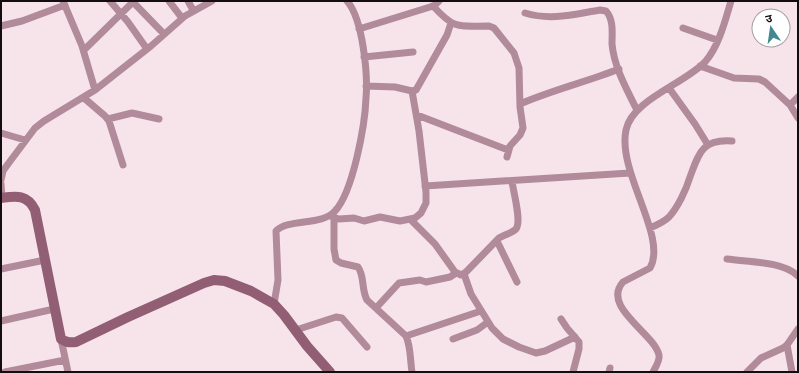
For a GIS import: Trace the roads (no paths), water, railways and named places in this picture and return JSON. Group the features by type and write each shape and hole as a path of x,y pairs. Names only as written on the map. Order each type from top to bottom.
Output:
{"street":[{"path":"110,1 122,13 147,49"},
{"path":"84,50 134,1 164,34"},
{"path":"169,1 182,18"},
{"path":"188,1 193,10"},
{"path":"1,180 3,170 35,128 96,90 147,49 182,18 193,10 212,1"},
{"path":"347,1 353,10 359,29 364,57 366,98 362,130 350,180 339,207 332,217 334,249 336,260 341,263 358,267 362,275 365,296 406,336 409,344 412,372"},
{"path":"359,29 433,6 439,1"},
{"path":"653,372 659,359 657,350 645,334 625,314 618,295 620,286 623,282 646,271 652,265 653,247 650,228 630,173 625,151 626,131 631,118 637,110 700,66 709,56 717,40 731,1"},
{"path":"1,26 22,21 64,3 84,50 96,90"},
{"path":"417,115 508,153 512,143 522,132 523,126 520,104 518,63 514,53 496,30 489,26 462,26 451,23 445,19 433,6"},
{"path":"525,13 540,17 554,17 600,10 606,11 611,24 613,49 619,69 637,110"},
{"path":"366,86 390,86 412,91 417,88 447,35 451,23"},
{"path":"683,28 717,40"},
{"path":"364,57 413,52"},
{"path":"700,66 734,78 759,79 765,82 790,105 798,118"},
{"path":"520,104 552,91 619,69"},
{"path":"669,88 708,145"},
{"path":"274,304 278,280 276,231 283,227 332,217 339,219 354,218 364,221 377,217 395,221 411,220 419,216 424,209 426,198 425,186 417,115 412,91"},
{"path":"790,105 798,97"},
{"path":"84,98 108,119 123,165"},
{"path":"108,119 132,113 159,119"},
{"path":"1,133 25,140"},
{"path":"650,228 672,214 689,180 695,161 702,151 708,145 718,142 732,141"},
{"path":"425,186 630,173"},
{"path":"376,308 399,283 420,280 426,282 460,274 497,240 514,230 518,224 518,219 512,181"},
{"path":"1,184 2,198 18,197 26,199 32,204 68,372"},
{"path":"411,220 435,244 460,274 488,322 503,338 519,347 536,353 545,351 575,337"},
{"path":"497,240 517,282"},
{"path":"727,259 783,267 793,271 798,276"},
{"path":"1,269 45,260"},
{"path":"61,339 70,343 76,342 192,288 214,280 225,281 237,284 274,304 296,330 307,346 330,372"},
{"path":"1,321 54,309"},
{"path":"406,336 481,311"},
{"path":"296,330 336,317 342,318 367,347"},
{"path":"561,319 578,340 579,346 573,372"},
{"path":"453,339 477,330 488,322"},
{"path":"747,372 761,358 787,345 798,329"},
{"path":"787,345 792,372"},
{"path":"5,372 65,360"}]}
